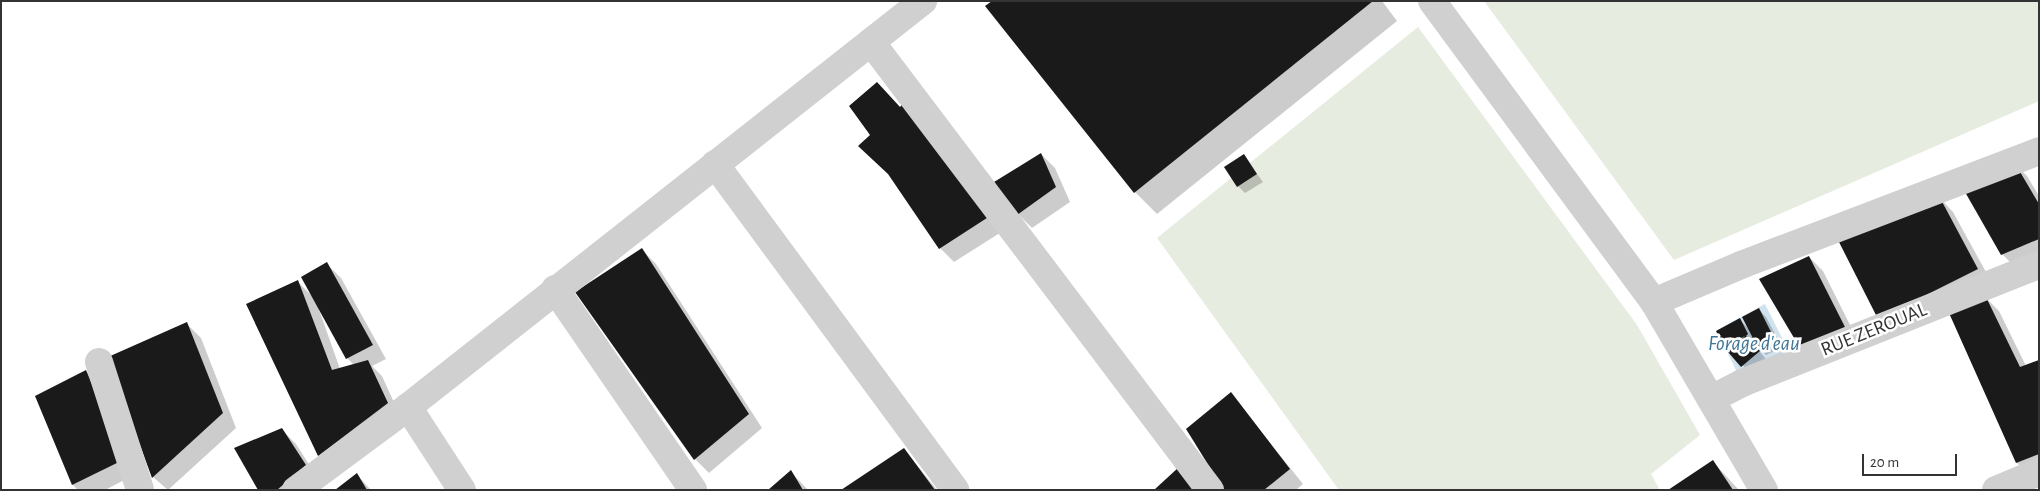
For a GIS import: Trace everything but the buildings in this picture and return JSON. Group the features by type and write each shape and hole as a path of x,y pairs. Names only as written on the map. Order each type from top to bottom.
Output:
{"street":[{"path":"296,490 408,407 555,289 923,1"},
{"path":"1432,1 1654,302 1764,490"},
{"path":"872,42 1210,490"},
{"path":"1654,302 1741,265 2039,151"},
{"path":"715,164 955,490"},
{"name":"RUE ZEROUAL","path":"1711,399 1742,383 2039,265"},
{"path":"555,289 693,490"},
{"path":"98,362 140,490"},
{"path":"408,407 462,490"},
{"path":"1996,490 2039,472"}],"shaded area":[{"path":"1484,1 2039,1 2039,101 1674,260"},
{"path":"1418,27 1637,325 1700,435 1651,474 1660,490 1339,490 1157,238"}],"water":[{"name":"Forage d'eau","path":"1765,304 1792,358 1742,383 1717,330"}]}
